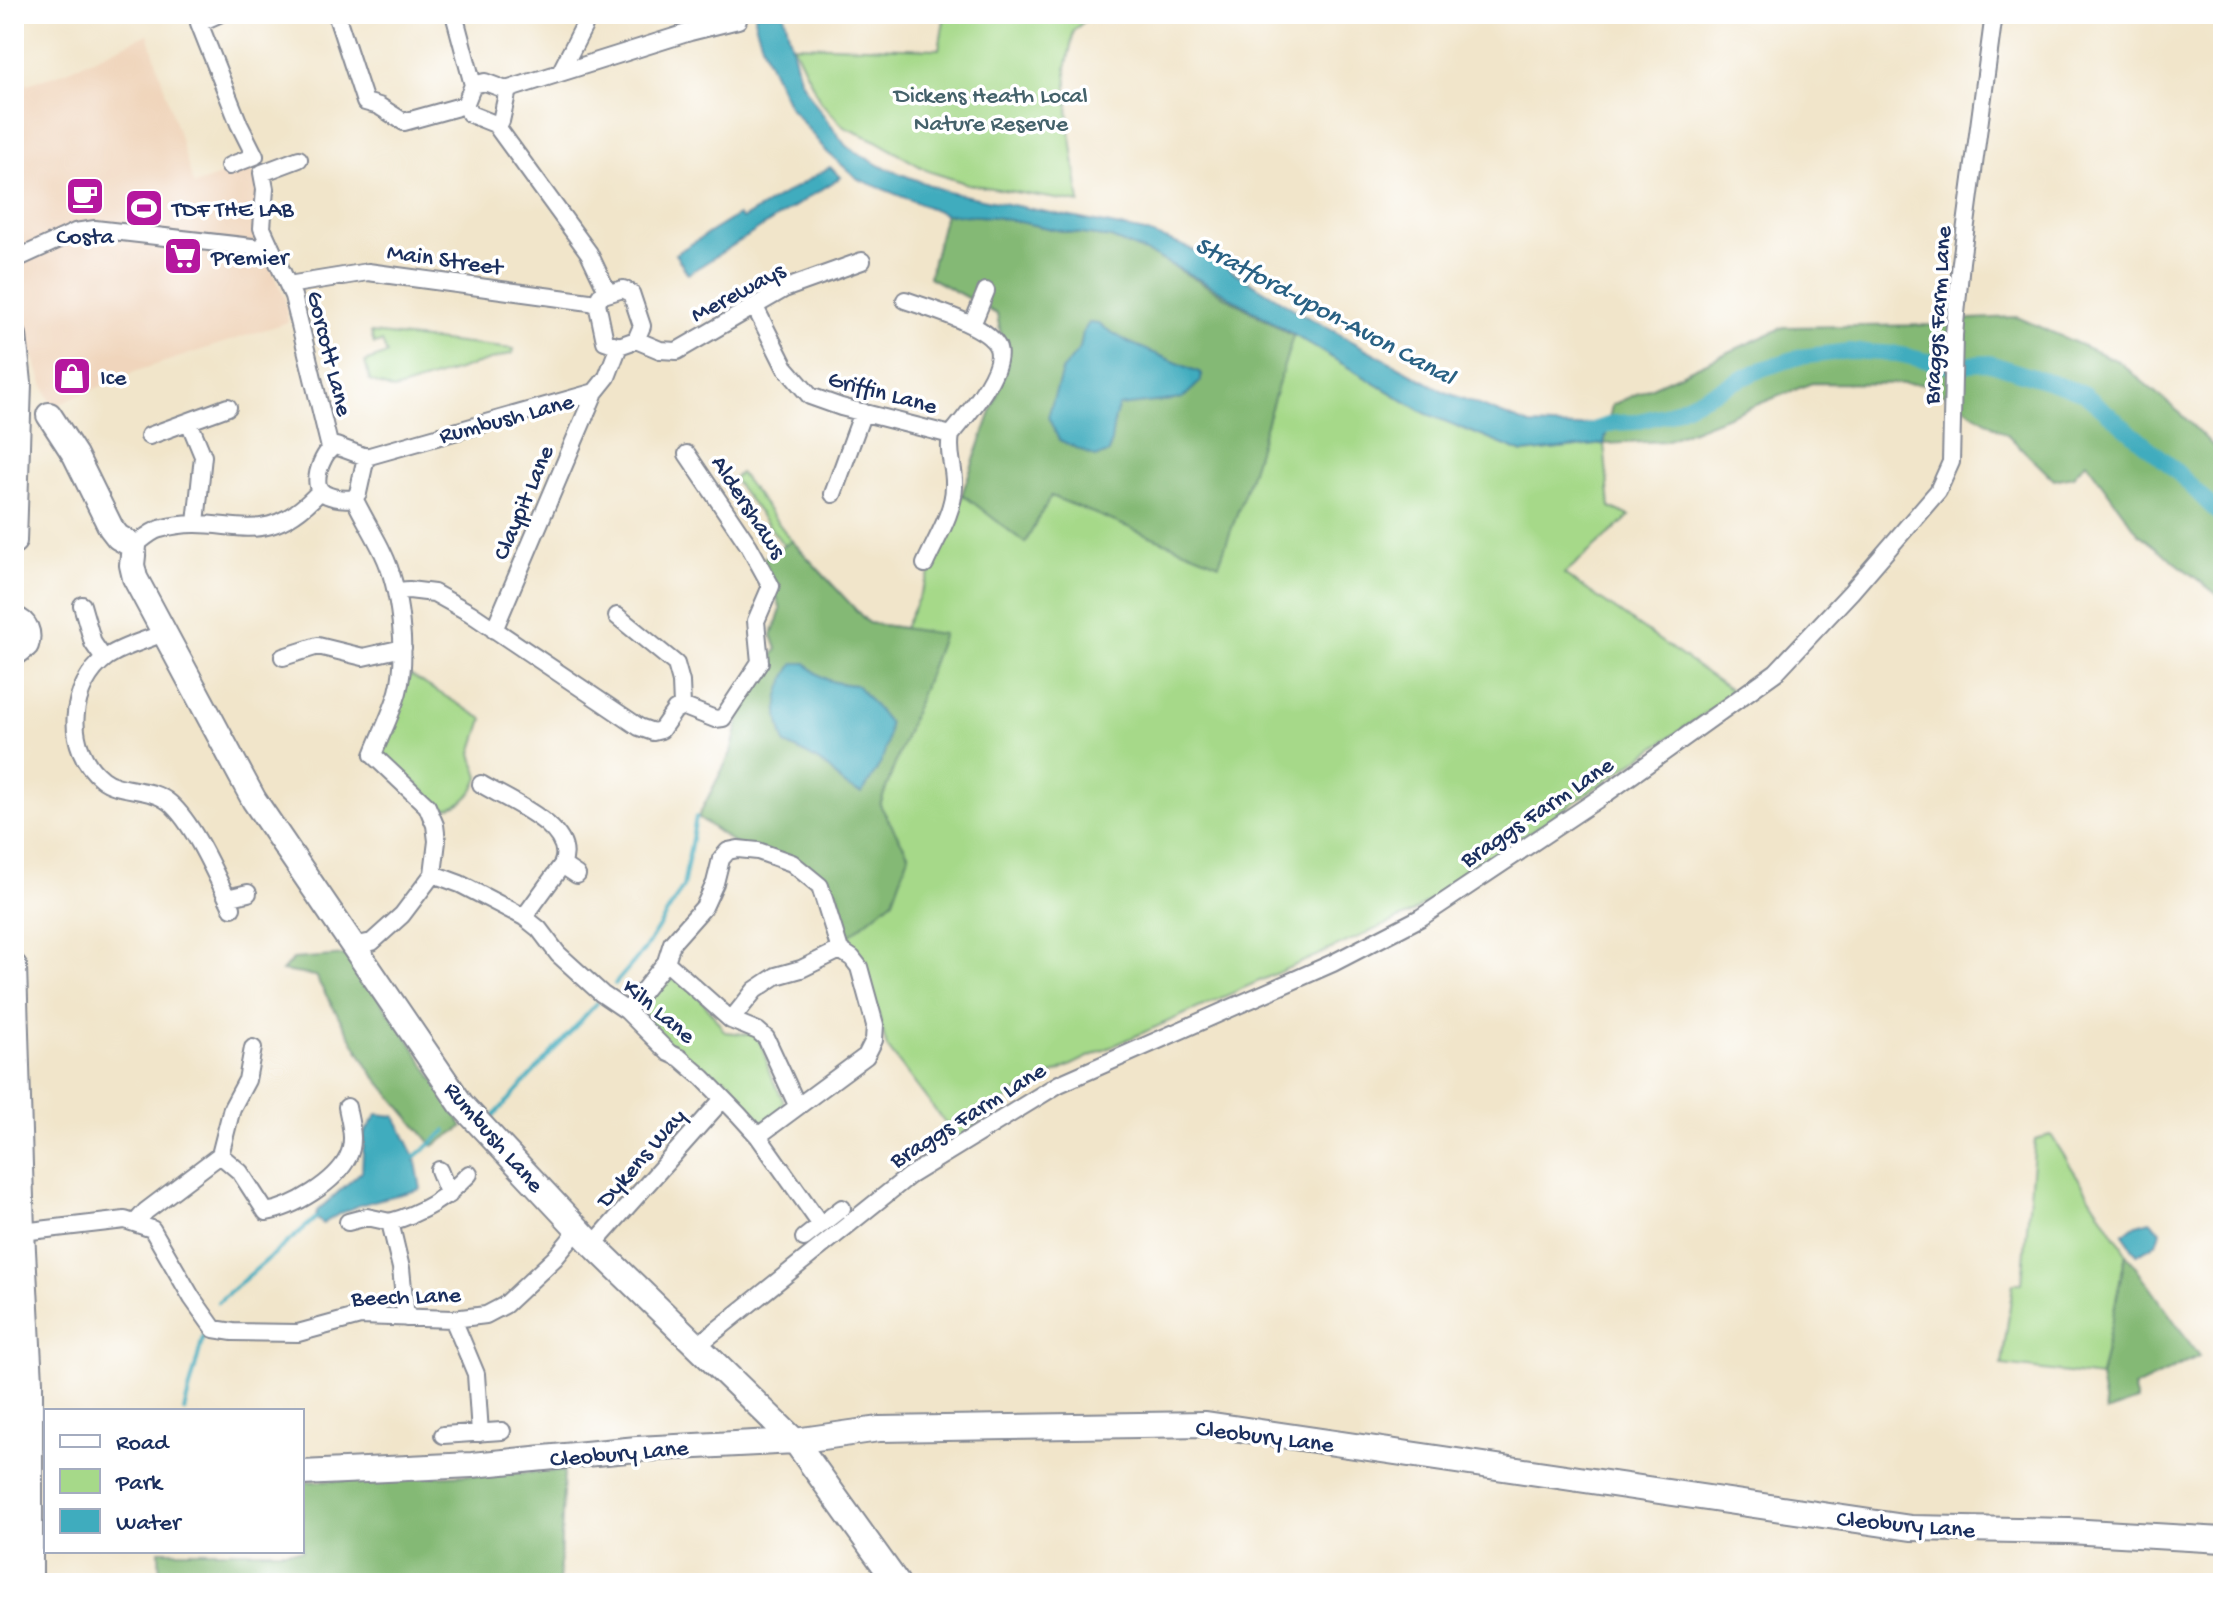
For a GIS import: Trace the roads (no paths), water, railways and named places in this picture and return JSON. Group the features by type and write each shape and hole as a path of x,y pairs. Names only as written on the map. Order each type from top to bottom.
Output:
{"street":[{"path":"219,14 199,23 255,156 229,166"},
{"path":"336,14 365,102 379,106 404,122 465,105"},
{"path":"454,14 473,85 465,105"},
{"path":"560,73 590,14"},
{"name":"Braggs Farm Lane","path":"697,1346 909,1176 1059,1084 1333,963 1420,918 1604,795 1776,672 1851,592 1938,491 1951,462 1954,350 1961,262 1994,14"},
{"path":"473,85 485,82 506,90 739,17"},
{"path":"495,124 501,121 506,90"},
{"path":"465,105 470,114 495,124 589,253 602,298 605,341 619,346 636,340 642,326 631,293 623,289 602,298"},
{"name":"Gorcott Lane","path":"299,159 262,173 265,189 262,228 288,285 330,448"},
{"path":"14,260 75,232 95,229 270,249"},
{"name":"Mereways","path":"636,340 660,350 677,351 784,289 862,261"},
{"name":"Main Street","path":"288,285 368,272 602,298"},
{"path":"972,325 986,291"},
{"name":"Griffin Lane","path":"905,300 972,325 998,348 998,363 985,390 951,435 948,451 954,486 949,507 925,564"},
{"name":"Griffin Lane","path":"755,307 785,367 810,396 951,435"},
{"path":"14,335 28,382 14,541"},
{"name":"Rumbush Lane","path":"366,457 595,392 607,377 619,346"},
{"name":"Claypit Lane","path":"494,630 595,392"},
{"path":"149,436 228,407"},
{"path":"833,494 863,412"},
{"path":"49,415 75,455 111,528 118,537 134,546 157,529 196,523 228,528 262,528 287,520 320,491"},
{"path":"189,422 203,456 196,523"},
{"path":"336,446 366,457 358,493 354,498 347,500 320,491 318,484 325,454 330,448 336,446"},
{"name":"Aldershaws","path":"682,706 715,719 723,718 760,662 756,621 771,591 742,534 687,454"},
{"path":"353,946 372,942 402,915 433,874 437,841 435,825 427,806 372,765 373,755 398,694 403,648 397,591 383,554 354,498"},
{"name":"Rumbush Lane","path":"134,546 132,565 135,578 254,800 461,1104 586,1237 795,1441 897,1583"},
{"path":"397,591 434,593 639,727 653,732 661,730 675,710 682,706 681,682 676,664 617,616"},
{"path":"82,605 93,643 104,659"},
{"path":"14,619 23,624 28,634 26,645 14,654"},
{"path":"163,633 104,659 83,683 76,705 76,731 89,767 104,782 150,792 170,804 196,838 230,903 248,893"},
{"path":"283,657 318,646 363,657 403,648"},
{"path":"481,784 558,833 565,845 562,865 524,917"},
{"path":"627,1011 666,962 672,943 704,907 721,859 728,851 758,851 792,863 820,886 840,950 859,967 875,1025 874,1040 866,1056 758,1136"},
{"path":"562,865 577,875"},
{"name":"Kiln Lane","path":"433,874 460,884 524,917 539,929 558,954 602,994 627,1011 669,1053 680,1058 703,1078 758,1136 821,1225"},
{"path":"731,1020 755,990 776,976 801,969 840,950"},
{"path":"666,962 731,1020 758,1031 766,1038 797,1105"},
{"path":"14,966 22,1232 22,1382 38,1468 30,1583"},
{"path":"22,1232 125,1220 136,1222 220,1155 232,1108 247,1080 253,1048"},
{"name":"Dykens Way","path":"586,1237 722,1100"},
{"path":"220,1155 240,1172 266,1212 278,1210 333,1177 349,1156 353,1135 347,1107"},
{"path":"439,1170 449,1195"},
{"path":"348,1222 367,1217 390,1222 415,1215 449,1195 469,1174"},
{"path":"804,1238 842,1208"},
{"name":"Beech Lane","path":"136,1222 152,1229 209,1323 233,1332 298,1333 360,1316 453,1319 486,1315 505,1305 555,1258 586,1237"},
{"path":"390,1222 401,1268 406,1318"},
{"path":"453,1319 476,1374 480,1433"},
{"name":"Cleobury Lane","path":"304,1473 472,1465 637,1449 795,1441 879,1429 1206,1424 1911,1528 2069,1531 2223,1540"},
{"path":"443,1435 502,1431"}],"water":[{"path":"755,14 784,14 800,79 816,105 846,146 880,166 948,192 1145,232 1184,246 1443,391 1530,425 1576,427 1609,419 1604,444 1523,453 1425,413 1210,285 1153,255 1111,238 995,217 945,214 858,179 827,152 789,106 767,59"},
{"path":"830,167 841,177 688,274 675,254 738,215 742,219"},
{"path":"1089,323 1098,324 1128,342 1201,373 1201,381 1182,399 1119,406 1109,453 1096,457 1059,440 1048,417 1062,371 1080,348 1083,332"},
{"path":"794,663 806,663 828,680 857,685 889,723 882,760 862,793 848,787 815,759 785,744 779,722 779,694"},
{"path":"377,1114 395,1116 415,1157 421,1189 358,1206 323,1224 316,1218 317,1211 362,1171 364,1134"},
{"path":"2150,1221 2161,1231 2160,1236 2153,1246 2137,1254 2123,1234 2133,1226"}],"waterway":[{"name":"Stratford-upon-Avon Canal","path":"1588,432 1614,423 1635,422 1668,414 1762,369 1799,357 1849,351 1897,354 1960,368 1968,364 1990,363 2084,393 2173,468 2223,518"},
{"path":"615,984 645,949 683,887 696,817"},
{"path":"491,1119 597,1003"},
{"path":"415,1157 446,1131"},
{"path":"218,1302 316,1218"},
{"path":"185,1409 204,1333"}],"place":[{"name":"Costa","path":"85,196"},
{"name":"TDF THE LAB","path":"144,208"},
{"name":"Premier","path":"183,256"},
{"name":"Ice","path":"72,376"}],"park label":[{"name":"Dickens Heath Local Nature Reserve","path":"991,108"}]}
